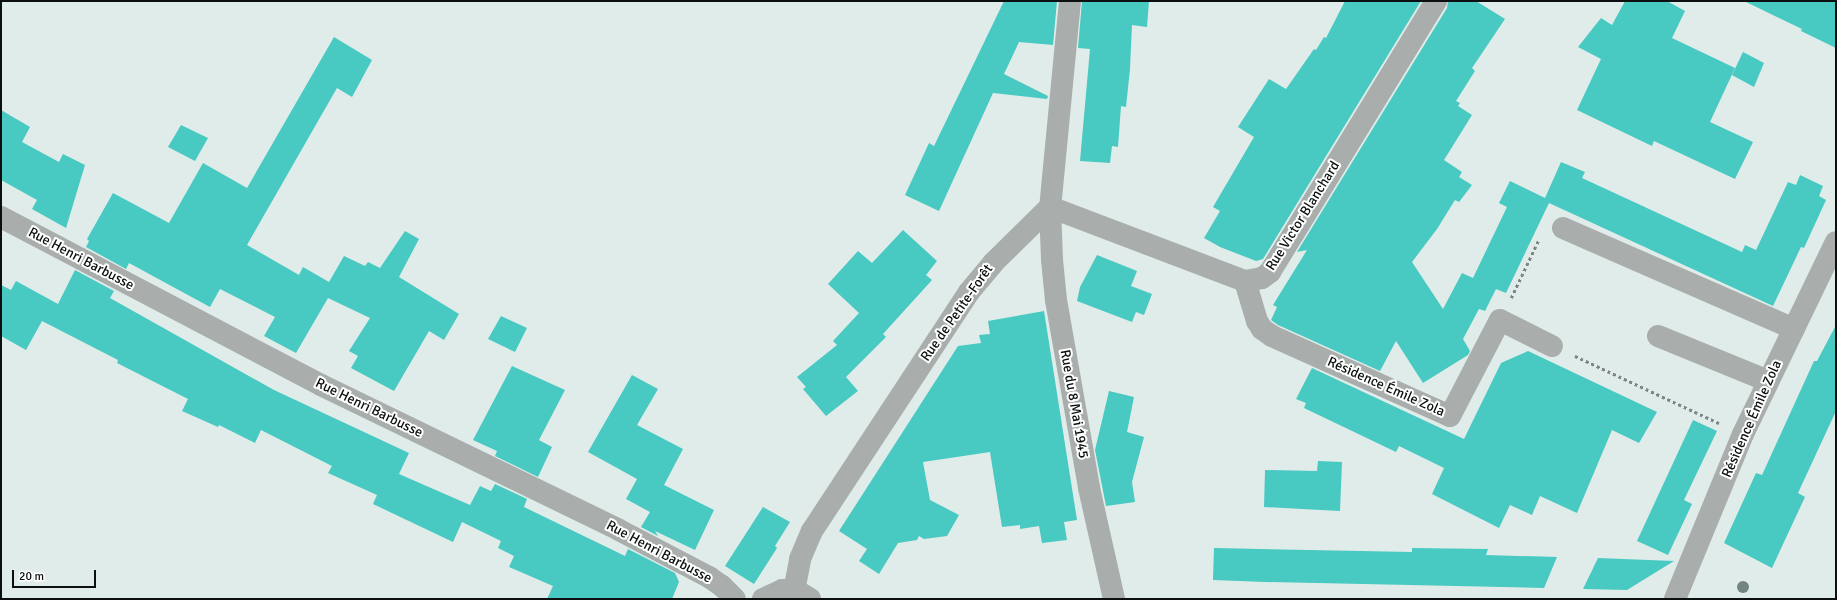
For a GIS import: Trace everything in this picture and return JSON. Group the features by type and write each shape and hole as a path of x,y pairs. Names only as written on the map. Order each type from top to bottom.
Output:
{"street":[{"path":"1070,1 1050,207 1245,281"},
{"name":"Rue Victor Blanchard","path":"1245,281 1262,278 1270,272 1436,1"},
{"name":"Rue de Petite-Forêt","path":"802,595 800,559 812,531 969,292 993,263 1050,207"},
{"name":"Rue du 8 Mai 1945","path":"1050,207 1052,260 1056,300 1089,488 1114,599"},
{"name":"Rue Henri Barbusse","path":"1,217 321,385 619,530 709,577 722,586 735,599"},
{"path":"1563,228 1794,329"},
{"name":"Résidence Émile Zola","path":"1675,599 1743,434 1836,242"},
{"name":"Résidence Émile Zola","path":"1245,281 1257,321 1262,329 1272,336 1450,416 1500,320"},
{"path":"1500,320 1552,346"},
{"path":"1658,336 1768,381"},
{"path":"763,599 782,590 802,595"}],"path":[{"path":"1500,320 1548,221 1563,228"},
{"path":"1552,346 1743,434"}],"building":[{"path":"1004,1 1057,1 1053,45 1019,42 1004,74 1048,96 1047,99 993,93 939,211 905,195 929,143 934,146"},
{"path":"1082,1 1149,1 1147,27 1132,25 1130,69 1126,107 1121,106 1118,147 1112,146 1110,163 1080,161 1090,49 1078,48"},
{"path":"1345,1 1421,1 1263,259 1256,261 1220,247 1204,238 1220,211 1213,207 1254,137 1238,127 1269,79 1286,89 1314,49 1316,50 1324,37 1326,38"},
{"path":"1448,1 1476,1 1505,19 1472,68 1475,71 1456,101 1460,103 1458,106 1472,115 1444,160 1462,172 1459,177 1472,185 1459,202 1455,200 1437,229 1412,262 1443,309 1462,273 1473,278 1507,207 1499,203 1510,181 1545,198 1561,162 1585,172 1582,178 1742,252 1745,245 1756,250 1788,182 1796,185 1800,175 1823,186 1819,196 1826,200 1804,248 1801,247 1773,306 1549,203 1506,293 1496,289 1485,311 1479,309 1463,339 1470,351 1468,355 1423,383 1396,341 1380,371 1278,325 1271,320 1277,307 1273,305 1307,250 1297,252 1447,8"},
{"path":"1625,1 1667,1 1685,11 1672,38 1735,68 1710,122 1753,142 1735,179 1654,141 1652,146 1577,110 1601,59 1578,47 1601,18 1612,25"},
{"path":"1744,1 1836,1 1836,48 1801,31 1802,29"},
{"path":"334,37 372,60 352,97 337,88 247,245 299,275 303,267 329,282 344,256 365,266 368,262 380,268 405,231 419,239 399,277 459,314 444,340 429,331 394,391 351,368 358,356 349,351 370,318 328,298 296,353 264,336 275,317 220,289 210,307 129,263 126,269 86,247 89,241 87,239 113,193 169,223 203,163 247,188"},
{"path":"1743,52 1764,63 1754,87 1732,75"},
{"path":"1,110 30,127 22,142 59,162 63,154 85,165 66,228 32,209 37,200 1,180"},
{"path":"181,125 208,138 195,161 168,147"},
{"path":"903,230 937,261 926,275 932,280 883,334 886,337 846,377 858,391 826,416 803,389 806,387 797,377 837,345 833,341 859,313 828,284 858,251 872,263"},
{"path":"1097,255 1137,271 1131,286 1152,294 1144,315 1136,312 1132,322 1077,301 1080,287"},
{"path":"75,270 114,291 110,298 274,390 409,453 399,474 470,505 480,486 491,491 495,484 527,499 524,507 625,556 628,549 675,573 679,582 672,599 547,599 553,586 509,567 514,556 498,548 501,541 462,522 453,542 373,504 377,495 328,473 332,466 261,430 255,443 219,425 218,427 182,411 188,399 117,363 118,360 42,321 26,350 1,336 1,285 11,290 16,281 58,304"},
{"path":"1044,311 1077,520 1064,522 1067,540 1042,543 1039,526 1020,529 1020,525 1002,527 990,452 923,462 930,500 959,515 947,536 924,539 919,536 917,540 898,543 879,574 859,561 867,549 839,531 958,346 981,343 979,335 990,334 988,321"},
{"path":"501,316 527,328 515,352 488,339"},
{"path":"1836,325 1836,411 1798,493 1805,497 1772,568 1724,543 1756,473 1762,475 1814,361 1817,361"},
{"path":"1528,351 1657,412 1639,443 1612,430 1577,513 1540,496 1532,515 1510,505 1499,528 1432,494 1444,468 1399,446 1396,452 1304,408 1306,403 1296,399 1312,368 1464,439 1501,363"},
{"path":"512,366 565,390 539,440 552,447 538,477 495,456 497,451 473,440"},
{"path":"632,375 658,389 637,425 683,449 664,485 714,510 695,550 655,531 658,536 641,527 650,512 626,499 637,479 588,452"},
{"path":"1109,391 1134,397 1127,432 1144,437 1132,482 1135,502 1106,506 1095,450"},
{"path":"1693,420 1717,431 1684,500 1692,504 1668,555 1637,541"},
{"path":"1318,461 1342,462 1340,511 1264,507 1265,470 1317,471"},
{"path":"763,507 790,522 775,546 777,548 754,584 725,566"},
{"path":"1214,548 1412,552 1412,548 1488,549 1486,555 1557,557 1544,588 1265,582 1213,580"},
{"path":"1598,558 1674,561 1627,590 1583,589"}]}
